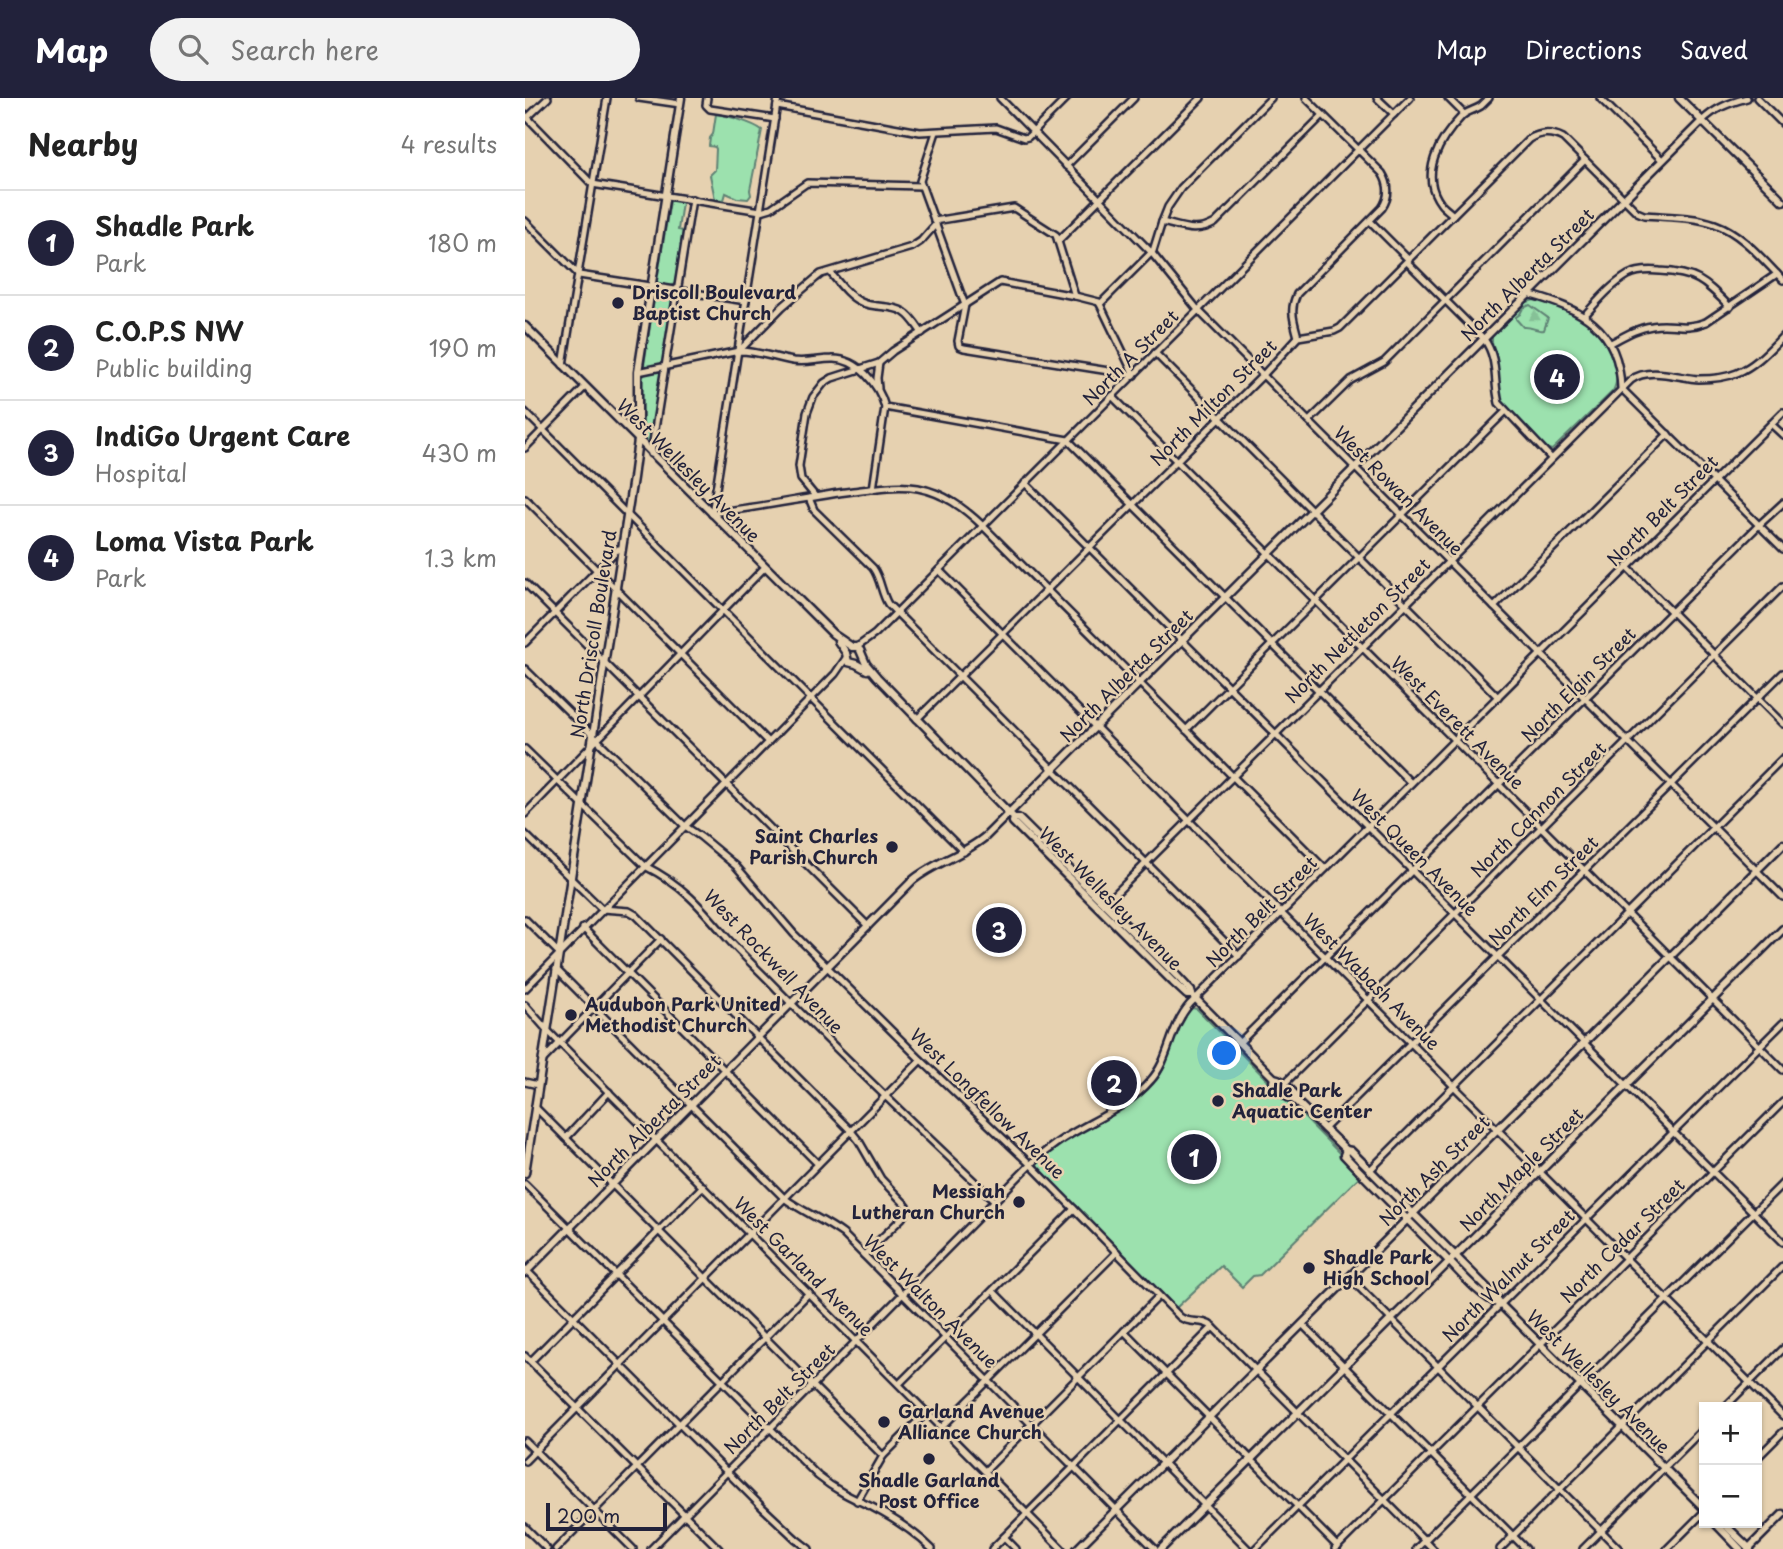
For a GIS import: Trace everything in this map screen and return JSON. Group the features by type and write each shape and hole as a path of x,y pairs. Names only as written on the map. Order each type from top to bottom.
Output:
{"main road":[{"path":"1679,98 1783,201"},
{"name":"North Driscoll Boulevard","path":"525,1173 594,740 638,440 638,372 681,101"},
{"name":"North Alberta Street","path":"526,1271 920,874 964,852 1011,815 1052,770 1702,121"},
{"name":"West Wellesley Avenue","path":"525,326 850,651 862,656 877,677 917,719 1011,815 1018,818 1184,983 1194,997 1273,1078 1273,1082 1282,1092 1295,1100 1324,1129 1407,1219 1496,1297 1699,1505"},
{"name":"West Wellesley Avenue","path":"850,651 848,662 877,677"},
{"path":"854,664 862,656"},
{"name":"West Wellesley Avenue","path":"1011,815 1013,822 1078,887 1187,995 1194,997"},
{"name":"North Ash Street","path":"1077,1549 1783,844"},
{"path":"1072,871 1078,887 1096,895"},
{"name":"North Maple Street","path":"1161,1549 1783,929"},
{"name":"West Wellesley Avenue","path":"1273,1078 1285,1084 1295,1094 1295,1100"},
{"name":"West Wellesley Avenue","path":"1345,1152 1351,1151 1413,1213 1452,1259"},
{"path":"1724,1528 1749,1549 1783,1514"},
{"path":"1722,1528 1740,1549"}],"street":[{"path":"548,98 526,118 592,184 761,211 771,208 807,183 921,186"},
{"path":"563,365 607,98"},
{"path":"639,98 681,101"},
{"path":"707,98 707,107 710,109 775,119"},
{"path":"778,98 712,514 812,497 905,487 933,492 959,505 1325,869"},
{"name":"West Rowan Avenue","path":"1000,98 1151,252 1198,310 1783,897"},
{"path":"777,106 920,132 996,128 1026,138 1067,98"},
{"path":"1066,166 1134,98"},
{"path":"1058,241 1201,98"},
{"path":"1099,303 1151,252 1168,206 1181,188 1271,98"},
{"path":"1298,337 1291,314 1297,294 1370,221 1385,203 1388,187 1381,173 1306,98"},
{"path":"1377,98 1394,114"},
{"name":"North A Street","path":"525,989 835,674 850,651 872,637 1410,98"},
{"path":"1448,98 1464,114"},
{"path":"1453,215 1440,203 1434,191 1431,180 1432,165 1441,143 1464,114 1489,98"},
{"path":"1600,98 1662,160"},
{"name":"North Alberta Street","path":"1702,121 1722,106 1747,98"},
{"path":"1757,98 1783,124"},
{"path":"1162,222 1194,230 1205,229 1215,223 1323,115"},
{"path":"936,132 920,179 965,305 958,341 961,347 1134,375"},
{"name":"North Milton Street","path":"917,719 1298,337 1340,328 1529,139 1545,133 1554,134 1563,138 1584,160"},
{"path":"1309,421 1351,380 1384,362 1584,160 1632,208 1644,215 1698,219 1729,230 1743,240 1783,280"},
{"path":"652,454 692,200"},
{"path":"739,351 782,307 821,274 912,247 922,241 935,223 1013,208 1055,233 1075,296"},
{"path":"525,221 579,275 746,301"},
{"path":"1370,221 1484,338 1494,358 1499,404 1551,458"},
{"path":"1584,316 1619,281 1634,272 1646,270 1678,272 1697,278 1706,283 1730,307"},
{"path":"830,272 852,297 874,307 901,310 922,332"},
{"path":"1611,343 1637,329 1665,325 1693,327 1706,322 1777,274"},
{"path":"1134,375 1099,303 1002,281 893,351 880,363 839,374 824,383 818,389 807,413 799,472 812,497 814,510 873,569 885,599 896,612 1238,956"},
{"path":"1528,294 1555,302 1594,323 1611,343 1621,375 1621,388 1783,549"},
{"name":"North Nettleton Street","path":"1105,904 1621,388 1642,374 1698,379 1735,374 1749,367 1783,336"},
{"path":"638,372 748,351 802,362 833,358 842,360 859,369 878,388"},
{"path":"1155,353 1498,697"},
{"path":"873,489 885,407 878,388 880,363"},
{"path":"525,448 585,387"},
{"name":"West Everett Avenue","path":"1112,396 1783,1070"},
{"path":"885,407 1068,440 1411,783"},
{"path":"525,412 964,852"},
{"path":"1186,730 1505,412"},
{"name":"North Belt Street","path":"651,1549 1031,1165 1055,1144 1125,1103 1151,1080 1162,1062 1178,1021 1194,997 1282,913 1783,412"},
{"path":"1771,424 1783,435"},
{"path":"1495,607 1668,434"},
{"name":"West Queen Avenue","path":"1025,483 1783,1242"},
{"path":"525,498 768,742"},
{"name":"North Elgin Street","path":"1239,1043 1783,503"},
{"path":"525,643 618,549 622,549"},
{"path":"525,814 765,567"},
{"path":"1627,567 1783,724"},
{"name":"West Wabash Avenue","path":"939,570 1783,1416"},
{"path":"525,583 868,926"},
{"name":"North Cannon Street","path":"1285,1084 1783,586"},
{"name":"North A Street","path":"862,656 872,637"},
{"name":"North A Street","path":"835,674 854,664"},
{"name":"West Longfellow Avenue","path":"525,669 594,740 685,826 736,866 789,929 1031,1165 1159,1296 1184,1320 1205,1322 1213,1327 1433,1549"},
{"name":"North Elm Street","path":"1324,1129 1783,673"},
{"name":"West Rockwell Avenue","path":"525,749 645,866 662,874 703,909 730,941 791,1003 995,1201"},
{"path":"1370,1170 1783,758"},
{"path":"525,834 602,909 629,911 636,915 851,1131 881,1179 905,1204 907,1210 864,1255"},
{"path":"525,919 559,953"},
{"path":"583,928 818,1164"},
{"path":"542,1061 661,939"},
{"name":"West Walton Avenue","path":"557,969 784,1198 832,1226 864,1255 1155,1549"},
{"name":"West Garland Avenue","path":"525,1005 547,1031 1062,1549"},
{"name":"North Walnut Street","path":"1255,1549 1783,1023"},
{"path":"525,1461 921,1060"},
{"path":"525,1082 538,1085"},
{"path":"566,1138 609,1092"},
{"name":"North Cedar Street","path":"1337,1548 1783,1102"},
{"path":"535,1107 883,1456"},
{"path":"1416,1549 1783,1183"},
{"path":"525,1184 818,1476 836,1490 902,1525 932,1549"},
{"path":"531,1361 703,1186"},
{"path":"899,1384 1075,1209"},
{"path":"942,1427 1117,1252"},
{"path":"1500,1549 1783,1266"},
{"path":"526,1271 786,1530 809,1549"},
{"path":"1349,1277 1619,1549"},
{"path":"993,1291 1248,1549"},
{"path":"556,1549 809,1293"},
{"path":"985,1471 1159,1296"},
{"path":"1302,1324 1526,1549"},
{"path":"992,1549 1213,1327"},
{"path":"1124,1331 1337,1548"},
{"path":"1730,1402 1783,1349"},
{"path":"525,1356 719,1549"},
{"path":"857,1501 883,1456 927,1412"},
{"path":"1762,1453 1783,1432"},
{"path":"1583,1549 1699,1433"},
{"path":"525,1441 632,1549"},
{"path":"1667,1549 1699,1515"},
{"path":"525,1527 547,1549"},
{"path":"1004,1537 1016,1549"}],"green space":[{"path":"716,114 741,120 762,130 751,195 748,199 726,193 724,200 715,199 710,175 715,170 716,149 709,146"},
{"path":"670,201 682,202 678,230 683,231 675,283 671,287 658,284 657,280"},
{"path":"671,292 673,295 663,363 647,367 644,365 655,293"},
{"path":"1534,300 1561,307 1585,320 1603,340 1616,375 1613,391 1552,450 1502,402 1492,342 1492,336 1524,303"},
{"path":"1530,305 1548,318 1544,330 1523,327 1516,319 1523,308"},
{"path":"660,371 651,441 647,443 643,439 642,378 645,374"},
{"path":"1192,1008 1197,1009 1361,1175 1260,1275 1253,1276 1242,1287 1221,1266 1176,1308 1037,1164 1064,1141 1126,1106 1153,1084 1165,1066 1185,1016"}],"place":[{"name":"Driscoll Boulevard Baptist Church","path":"618,303"},
{"name":"Loma Vista Park","path":"1557,377"},
{"name":"Saint Charles Parish Church","path":"892,847"},
{"name":"IndiGo Urgent Care","path":"999,930"},
{"name":"Audubon Park United Methodist Church","path":"571,1015"},
{"name":"C.O.P.S NW","path":"1114,1083"},
{"name":"Shadle Park Aquatic Center","path":"1218,1101"},
{"name":"Shadle Park","path":"1194,1157"},
{"name":"Messiah Lutheran Church","path":"1019,1202"},
{"name":"Shadle Park High School","path":"1309,1268"},
{"name":"Garland Avenue Alliance Church","path":"884,1422"},
{"name":"Shadle Garland Post Office","path":"929,1459"}]}
